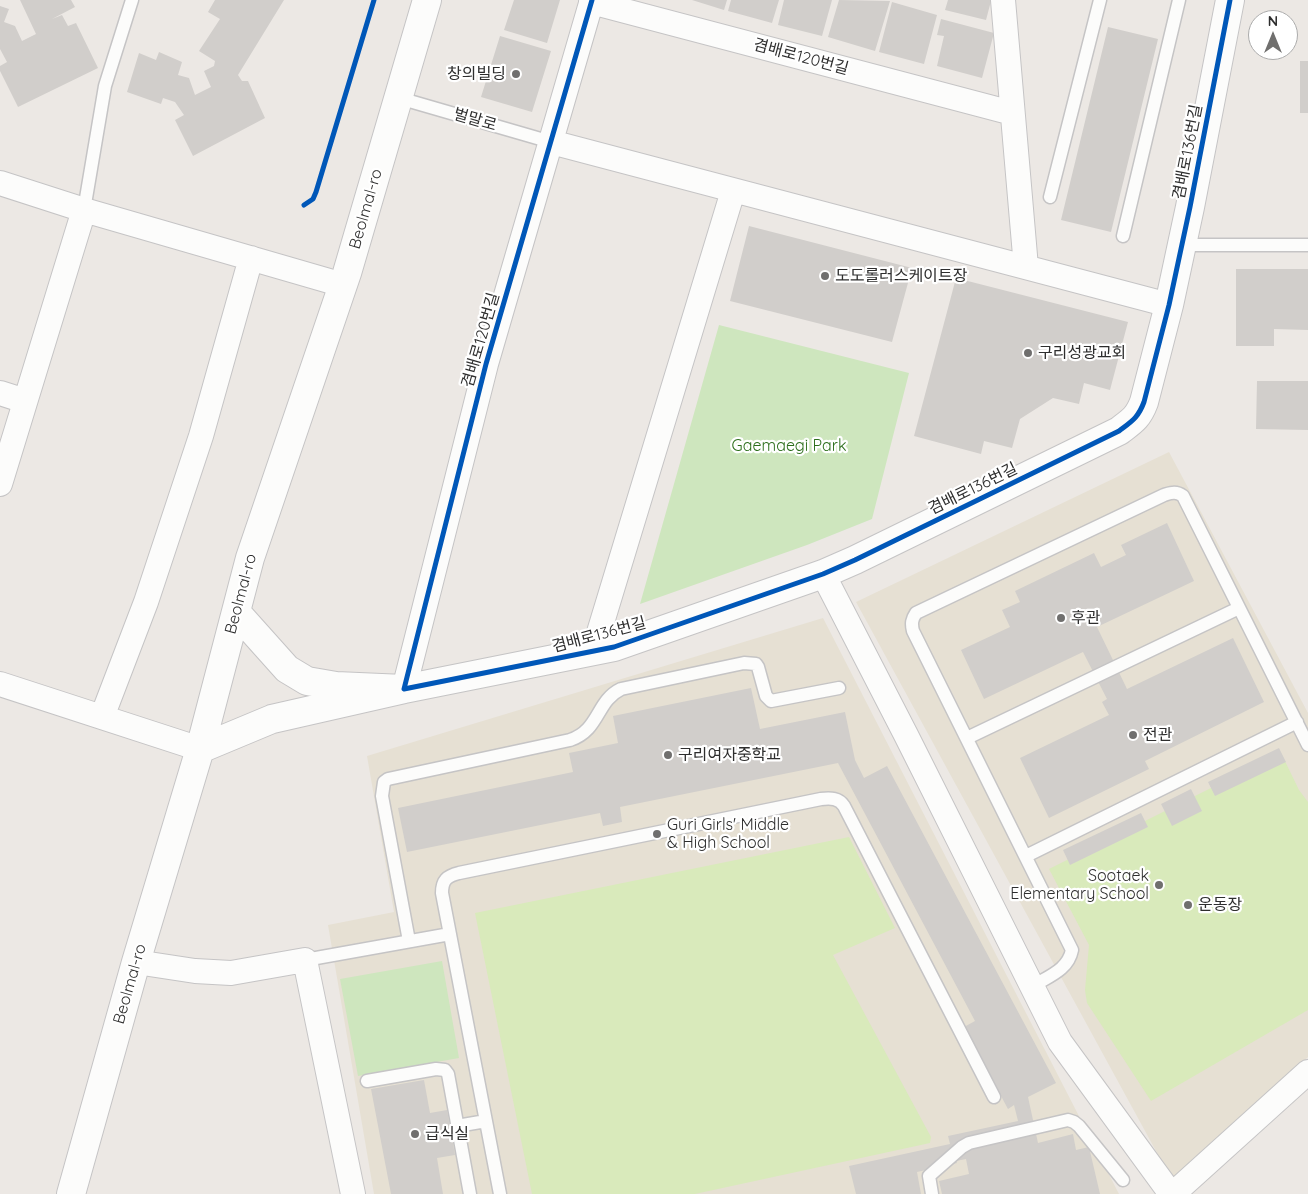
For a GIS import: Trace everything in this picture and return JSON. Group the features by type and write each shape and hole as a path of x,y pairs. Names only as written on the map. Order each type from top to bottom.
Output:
{"street":[{"name":"Beolmal-ro","path":"71,1194 136,962 200,749 250,558 343,285 427,0"},
{"path":"1003,0 1026,267"},
{"name":"겸배로136번길","path":"404,688 614,647 823,574 1119,432 1139,414 1144,402 1169,305 1230,0"},
{"name":"겸배로120번길","path":"404,688 486,364 591,1 1012,113"},
{"path":"551,142 1169,305"},
{"path":"0,183 84,210 343,285"},
{"path":"593,652 732,191"},
{"path":"2,473 7,396 84,210"},
{"path":"102,717 146,602 198,445 251,258"},
{"path":"823,574 906,734 1060,1042 1172,1194 1308,1072"},
{"path":"236,612 287,669 307,681 336,686 404,688"},
{"path":"0,684 200,749 272,719 404,688"},
{"path":"136,962 195,971 231,973 305,960 353,1194"}],"lane":[{"path":"84,210 104,86 132,0"},
{"path":"1050,197 1100,0"},
{"path":"1123,236 1179,0"},
{"name":"벌말로","path":"399,98 551,142"},
{"path":"1182,245 1308,245"},
{"path":"1033,986 1066,966 1070,960 1072,950 913,630 912,618 916,613 1164,495 1179,493 1308,745"},
{"path":"967,738 1239,608"},
{"path":"409,941 382,796 384,782 388,779 570,740 589,729 610,695 621,688 744,663 756,664 766,696 771,701 839,688"},
{"path":"1026,856 1297,722"},
{"path":"500,1194 442,894 444,880 448,876 821,799 841,801 844,806 994,1098"},
{"path":"305,960 450,934"},
{"path":"367,1081 436,1069 445,1070 448,1074 470,1194"},
{"path":"932,1194 929,1176 962,1146 979,1139 1068,1120 1079,1126 1122,1180"},
{"path":"457,1126 486,1121"}],"shaded area":[{"name":"Sootaek Elementary School","path":"1169,452 1308,713 1308,1057 1174,1184 856,602"},
{"name":"Guri Girls' Middle & High School","path":"823,618 1119,1194 374,1194 328,925 394,912 367,756"}],"green space":[{"name":"Gaemaegi Park","path":"719,325 909,373 872,519 807,545 640,604"},
{"name":"운동장","path":"1281,753 1299,790 1308,802 1308,1010 1151,1101 1087,1003 1085,990 1089,945 1049,869"},
{"path":"849,837 895,928 833,955 931,1137 930,1143 695,1194 532,1194 475,913"},
{"path":"442,961 459,1058 358,1076 340,979"}],"building":[{"path":"20,0 71,0 75,7 52,19 62,15 68,26 76,23 98,68 18,107 0,71 0,66 7,62 0,49 0,6 9,9 4,22 15,26 22,41 36,34"},
{"path":"215,0 284,0 238,75 242,81 248,81 265,118 193,156 175,120 184,115 175,102 163,98 161,104 127,92 139,53 156,60 159,52 182,62 178,75 189,78 195,95 211,87 204,71 214,66 215,61 199,51 220,19 208,12"},
{"path":"514,0 560,0 547,43 504,30"},
{"path":"692,0 727,0 724,10"},
{"path":"731,0 779,0 772,23 728,11"},
{"path":"784,0 832,0 822,36 778,25"},
{"path":"839,0 890,1 875,51 828,37"},
{"path":"948,0 991,1 986,20 945,10"},
{"path":"892,2 937,15 924,64 879,52"},
{"path":"941,19 994,33 982,78 937,66 944,36 937,35"},
{"path":"1108,27 1158,39 1111,232 1061,220"},
{"name":"창의빌딩","path":"500,36 551,51 532,112 481,97"},
{"path":"1300,61 1308,61 1308,113 1300,113"},
{"path":"749,226 912,268 892,342 730,301"},
{"path":"1236,269 1308,269 1308,330 1274,329 1274,346 1236,346"},
{"name":"구리성광교회","path":"956,278 1128,322 1110,390 1084,383 1079,404 1053,398 1020,419 1012,448 984,441 981,454 914,436"},
{"path":"1257,381 1308,381 1308,430 1256,429"},
{"path":"1167,523 1194,581 1097,627 1127,689 1233,638 1264,702 1145,761 1149,769 1049,818 1020,758 1109,715 1102,702 1107,699 1083,652 984,699 961,650 1010,627 1002,610 1020,602 1015,591 1094,553 1101,567 1126,555 1121,545"},
{"path":"751,688 760,729 845,712 855,760 864,778 887,766 1056,1083 1028,1097 1038,1143 1073,1134 1076,1150 1089,1147 1100,1194 942,1194 939,1181 969,1174 966,1159 956,1161 957,1163 917,1172 921,1194 856,1194 849,1166 950,1144 948,1136 1018,1121 1014,1105 1008,1109 964,1027 975,1021 838,763 620,807 622,822 603,826 600,813 407,852 398,808 573,772 569,753 618,743 613,716"},
{"path":"1279,748 1286,762 1215,796 1208,782"},
{"path":"1191,789 1202,811 1172,826 1161,804"},
{"path":"1141,813 1148,827 1070,865 1063,850"},
{"name":"급식실","path":"424,1080 430,1113 447,1110 455,1155 437,1158 443,1194 391,1194 371,1089"}],"cycle path":[{"path":"304,205 313,199 316,192 374,0"},
{"path":"592,0 486,364 404,689 614,647 823,574 1119,431 1131,422 1137,416 1144,402 1169,305 1230,0"}],"place":[{"name":"창의빌딩","path":"516,74"},
{"name":"도도롤러스케이트장","path":"825,276"},
{"name":"구리성광교회","path":"1028,353"},
{"name":"후관","path":"1061,618"},
{"name":"전관","path":"1133,735"},
{"name":"구리여자중학교","path":"668,755"},
{"name":"Guri Girls' Middle & High School","path":"657,834"},
{"name":"Sootaek Elementary School","path":"1159,885"},
{"name":"운동장","path":"1188,905"},
{"name":"급식실","path":"415,1134"}]}
